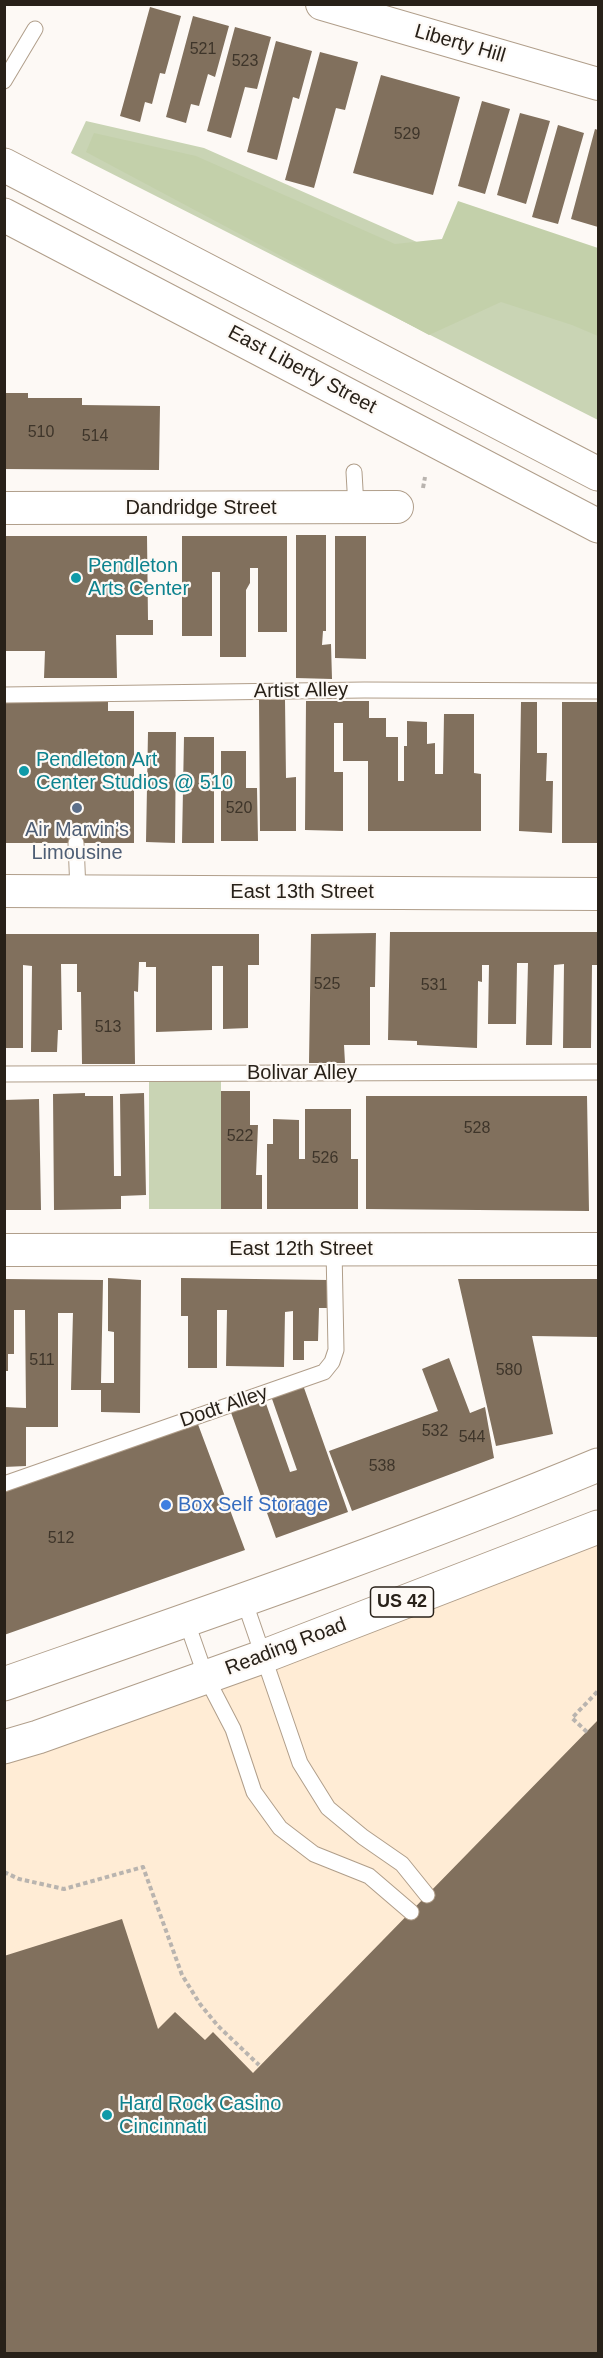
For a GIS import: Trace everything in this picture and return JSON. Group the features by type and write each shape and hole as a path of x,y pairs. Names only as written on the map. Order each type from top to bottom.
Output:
{"main road":[{"path":"4,165 598,474"},
{"name":"East Liberty Street","path":"4,215 598,525"},
{"path":"4,1684 323,1572 479,1514 598,1465"},
{"name":"Reading Road","path":"4,1747 262,1657 598,1527"}],"street":[{"name":"Liberty Hill","path":"322,4 392,14 598,84"},
{"name":"Dandridge Street","path":"4,508 397,507"},
{"name":"East 13th Street","path":"4,891 598,894"},
{"name":"East 12th Street","path":"4,1250 598,1249"}],"lane":[{"path":"4,81 35,29"},
{"path":"354,472 356,507"},
{"name":"Artist Alley","path":"4,695 76,697 364,690 598,691"},
{"path":"76,843 78,891"},
{"name":"Bolivar Alley","path":"4,1074 598,1072"},
{"name":"Dodt Alley","path":"4,1484 324,1372 332,1362 336,1350 334,1249"},
{"path":"244,1600 300,1763 328,1808 363,1837 402,1864 427,1895"},
{"path":"186,1620 206,1677 233,1729 254,1792 280,1828 314,1854 369,1876 411,1912"}],"path":[{"path":"587,1732 572,1718 598,1690"},
{"path":"4,1872 19,1879 64,1889 143,1867 182,1975 200,2004 259,2065"}],"shaded area":[{"name":"Hard Rock Casino Cincinnati","path":"598,1524 598,2353 5,2354 5,1747"}],"green space":[{"path":"86,121 204,148 598,322 598,420 71,153"},
{"path":"94,133 196,156 395,244 442,239 458,201 598,248 598,336 501,302 429,335 86,152"},
{"path":"221,1080 221,1209 149,1209 149,1081"}],"building":[{"path":"150,7 181,16 165,74 160,73 152,104 145,102 140,122 120,116"},
{"path":"193,16 229,26 215,77 208,74 199,106 191,104 186,123 166,117"},
{"path":"235,27 271,37 257,89 245,87 231,138 207,131"},
{"path":"276,41 312,51 299,99 293,97 277,160 247,152"},
{"path":"320,52 358,62 345,110 336,108 314,188 285,180"},
{"path":"381,75 460,97 433,195 353,173"},
{"path":"482,101 510,109 485,194 458,186"},
{"path":"520,113 550,121 526,204 497,195"},
{"path":"558,125 584,133 558,224 532,217"},
{"path":"595,129 598,130 598,227 571,219"},
{"path":"4,393 28,393 28,398 82,398 82,405 160,406 159,470 4,469"},
{"path":"296,535 326,535 326,631 323,631 322,645 331,644 332,679 296,678"},
{"name":"Pendleton Arts Center","path":"4,536 147,536 148,620 153,620 153,635 116,635 117,678 44,678 45,651 4,651"},
{"path":"182,536 287,536 287,632 258,632 258,568 250,568 250,583 246,590 246,657 220,657 220,572 212,572 212,636 182,636"},
{"path":"335,536 366,536 366,659 335,658"},
{"path":"4,700 108,700 108,711 134,711 134,843 4,843"},
{"path":"259,700 285,700 286,778 296,777 296,831 260,831"},
{"path":"306,701 369,701 369,718 386,718 386,737 398,737 398,781 404,781 407,721 427,722 427,744 435,743 435,774 443,774 444,714 474,714 474,773 481,774 481,831 368,831 368,761 343,761 343,723 334,723 334,772 343,772 343,831 305,830"},
{"path":"521,702 537,702 537,753 547,753 546,781 553,781 552,833 519,831"},
{"path":"562,702 598,702 598,843 562,843"},
{"path":"148,732 176,732 175,843 146,842"},
{"path":"184,737 214,737 214,843 182,843"},
{"path":"221,751 246,751 246,788 257,788 258,841 221,841"},
{"path":"390,932 598,932 598,965 592,965 591,1048 563,1048 564,964 554,965 552,1045 526,1045 528,963 517,963 516,1024 488,1024 489,965 482,965 482,982 478,981 477,1048 417,1045 417,1041 388,1040"},
{"path":"376,933 375,987 370,987 370,1045 344,1045 345,1063 309,1063 311,934"},
{"path":"4,934 259,934 259,965 248,965 248,1028 223,1029 223,966 212,966 212,1030 156,1032 156,967 146,967 146,962 139,962 138,992 134,991 135,1064 82,1064 81,992 77,992 77,964 61,964 62,1030 58,1030 57,1052 31,1052 32,966 23,965 23,1048 4,1048"},
{"path":"221,1091 250,1091 250,1125 258,1125 256,1175 262,1175 262,1209 221,1209"},
{"path":"85,1093 85,1096 113,1096 114,1176 121,1176 120,1094 144,1093 146,1195 121,1196 121,1209 54,1210 53,1094"},
{"path":"366,1096 587,1096 589,1211 366,1209"},
{"path":"39,1099 41,1210 4,1210 4,1100"},
{"path":"305,1109 351,1109 351,1159 358,1159 358,1209 267,1209 267,1144 273,1144 273,1119 299,1120 299,1159 305,1159"},
{"path":"108,1278 141,1280 140,1413 101,1412 101,1390 71,1390 73,1313 58,1313 58,1427 26,1427 26,1466 4,1467 4,1407 26,1408 25,1310 14,1310 14,1354 8,1354 8,1371 4,1371 4,1279 103,1280 101,1383 114,1383 114,1332 108,1331"},
{"path":"181,1278 328,1280 328,1308 319,1308 318,1341 304,1341 304,1360 293,1360 293,1311 285,1312 284,1367 226,1366 227,1310 217,1310 217,1368 188,1368 188,1316 181,1316"},
{"path":"458,1279 598,1279 598,1337 532,1336 553,1434 496,1446"},
{"path":"449,1358 470,1413 485,1407 494,1458 352,1511 329,1451 438,1411 422,1369"},
{"path":"303,1385 348,1512 276,1538 229,1407 263,1395 290,1472 297,1470 271,1396"},
{"path":"196,1419 245,1550 4,1635 4,1489"},
{"path":"598,1720 598,2354 4,2354 4,1956 122,1919 158,2029 175,2012 205,2040 213,2032 253,2073"}],"place":[{"name":"Pendleton Arts Center","path":"76,578"},
{"name":"Pendleton Art Center Studios @ 510","path":"24,771"},
{"name":"Air Marvin’s Limousine","path":"77,808"},
{"name":"Box Self Storage","path":"166,1505"},
{"name":"Hard Rock Casino Cincinnati","path":"107,2115"}]}
